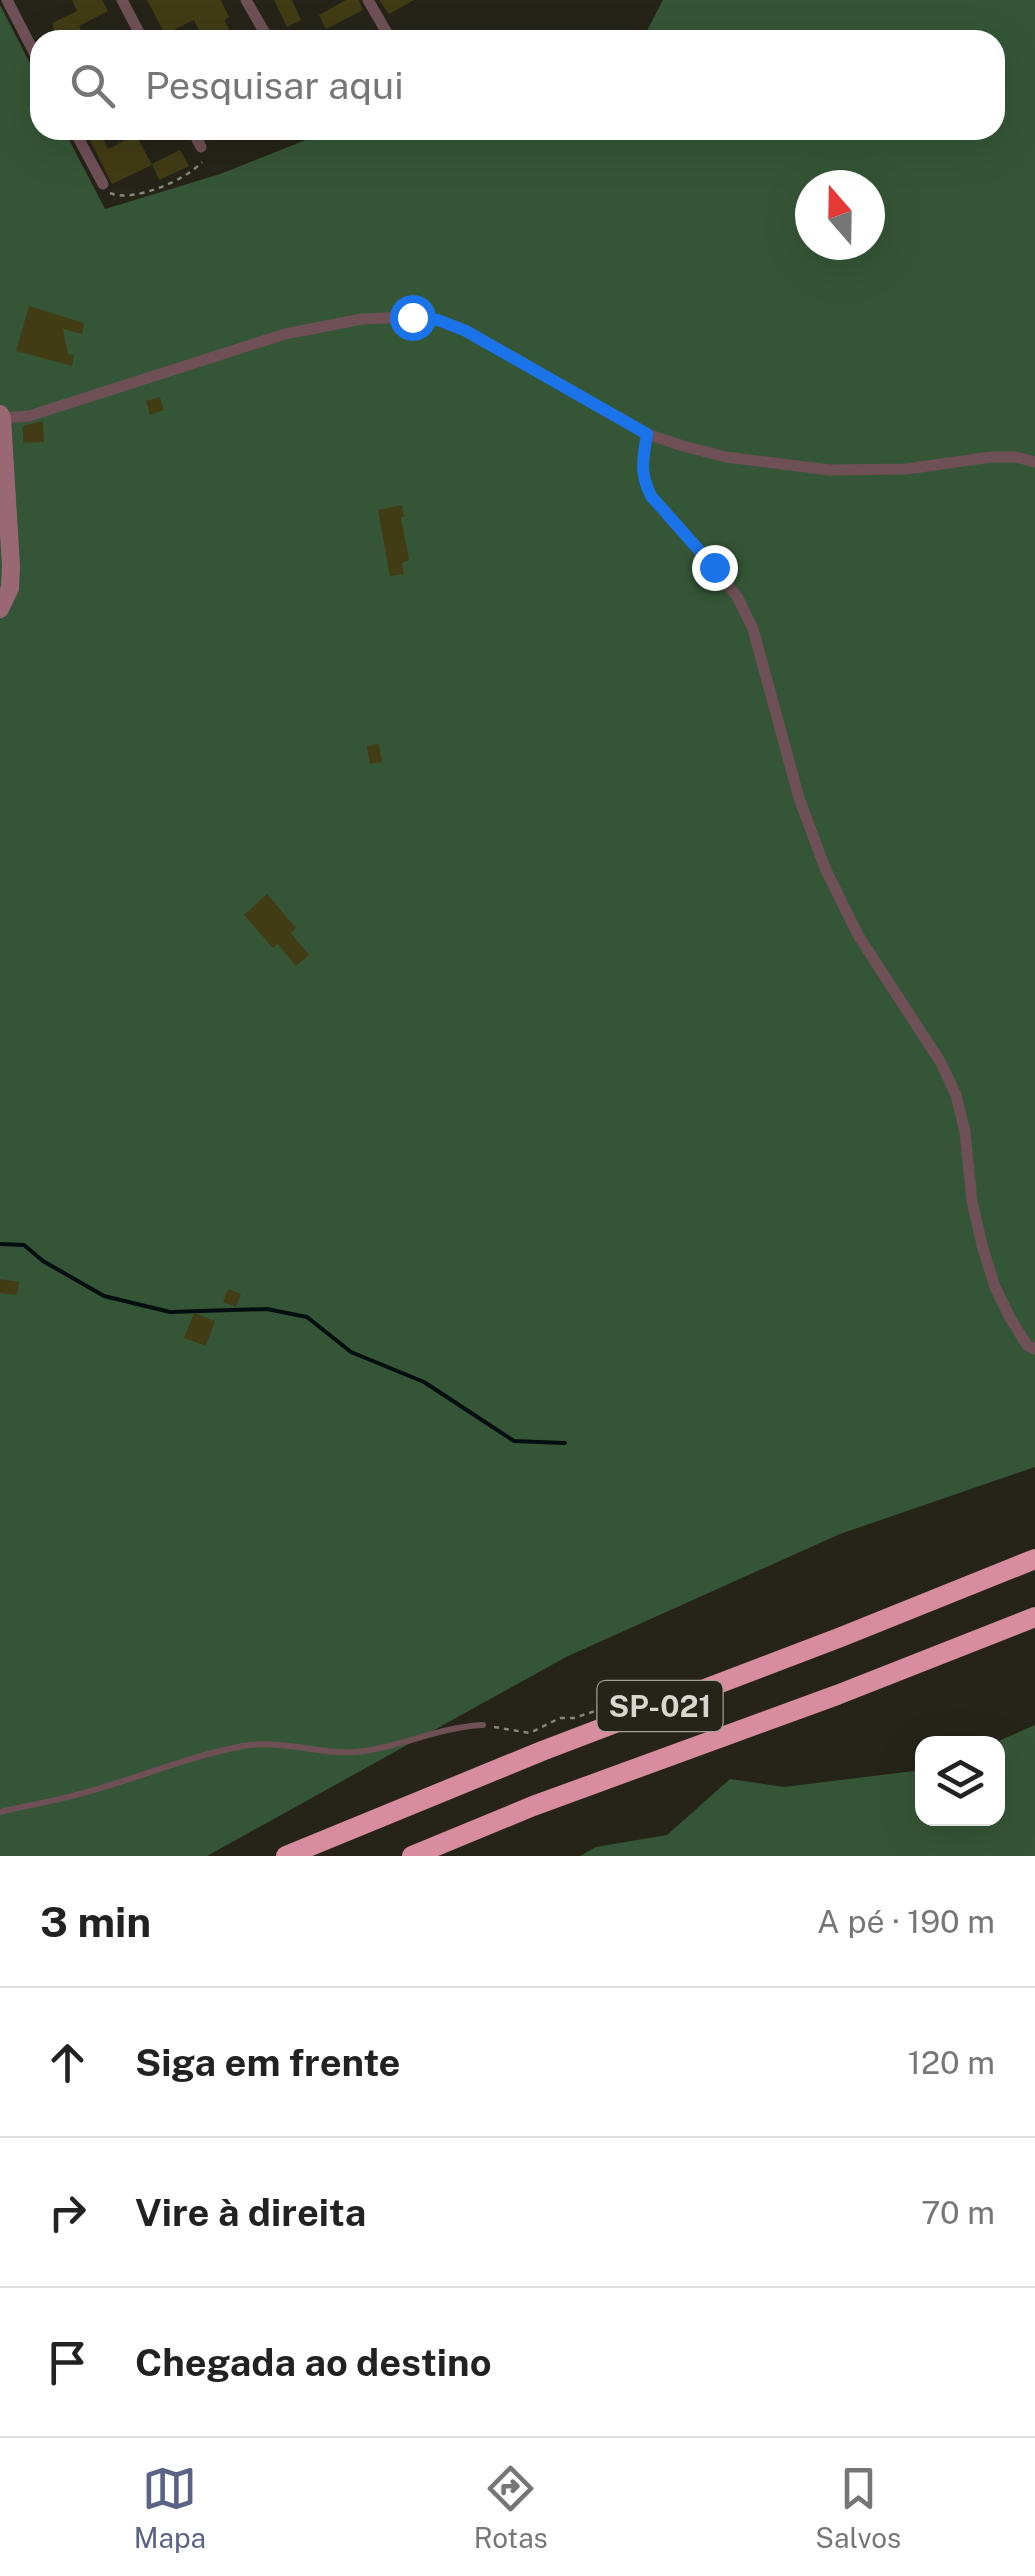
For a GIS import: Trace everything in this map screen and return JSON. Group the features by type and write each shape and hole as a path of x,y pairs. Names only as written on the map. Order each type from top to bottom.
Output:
{"highway":[{"name":"SP-021","path":"286,1856 523,1758 1035,1559"},
{"name":"SP-021","path":"412,1856 533,1806 1035,1618"}],"main road":[{"path":"0,609 10,588 11,566 1,416"}],"street":[{"path":"7,0 30,45"},
{"path":"122,0 138,30"},
{"path":"246,0 263,30"},
{"path":"368,0 386,30"},
{"path":"79,140 102,184"},
{"path":"197,140 201,147"},
{"path":"1,416 30,416 285,334 362,319 412,317 438,320 466,331 647,434 726,457 830,470 906,468 991,457 1035,462"},
{"path":"647,434 641,468 651,496 738,598 753,629 798,798 824,868 858,935 941,1063 956,1095 972,1201 995,1287 1010,1318 1027,1344 1035,1349"}],"lane":[{"path":"0,1812 99,1789 243,1746 276,1743 358,1752 382,1749 456,1726 483,1725"}],"path":[{"path":"102,184 121,197 174,182 201,164 201,147"},
{"path":"483,1725 530,1733 560,1718 574,1718 607,1706"}],"green space":[{"path":"663,0 1035,0 1035,1467 840,1534 566,1657 207,1856 0,1856 0,5 30,64 30,140 69,140 105,209 220,174 306,140 1005,140 1005,30 647,30"},
{"path":"1035,1725 1035,1856 580,1856 596,1847 667,1835 730,1779 784,1787 915,1771 915,1826 1005,1826 1005,1738"}],"building":[{"path":"72,0 102,0 108,11 79,26 81,30 54,30 52,23 77,11"},
{"path":"147,0 221,0 229,17 224,20 230,30 199,30 194,20 173,30 163,30"},
{"path":"274,0 292,0 301,20 287,27"},
{"path":"346,0 359,0 363,10 326,29 319,15"},
{"path":"379,0 414,0 389,14"},
{"path":"90,140 104,140 108,149 126,140 139,140 152,165 112,184"},
{"path":"180,150 189,166 159,180 152,164"},
{"path":"29,306 84,323 82,334 63,329 68,354 74,355 72,366 16,351"},
{"path":"160,397 164,410 150,415 146,401"},
{"path":"43,421 44,442 23,443 23,426"},
{"path":"402,505 409,560 402,563 404,574 390,576 378,510"},
{"path":"379,744 382,762 370,764 367,746"},
{"path":"267,894 296,928 291,933 309,955 296,966 278,944 273,948 244,915"},
{"path":"0,1279 19,1282 17,1295 0,1293"},
{"path":"228,1289 241,1294 236,1307 223,1302"},
{"path":"194,1313 215,1321 206,1346 184,1338"}],"waterway":[{"path":"0,1244 24,1245 43,1261 104,1296 170,1312 267,1309 307,1317 351,1352 424,1382 514,1441 565,1443"}],"route":[{"path":"412,317 438,320 466,331 647,434 641,468 651,496 714,567"}]}
